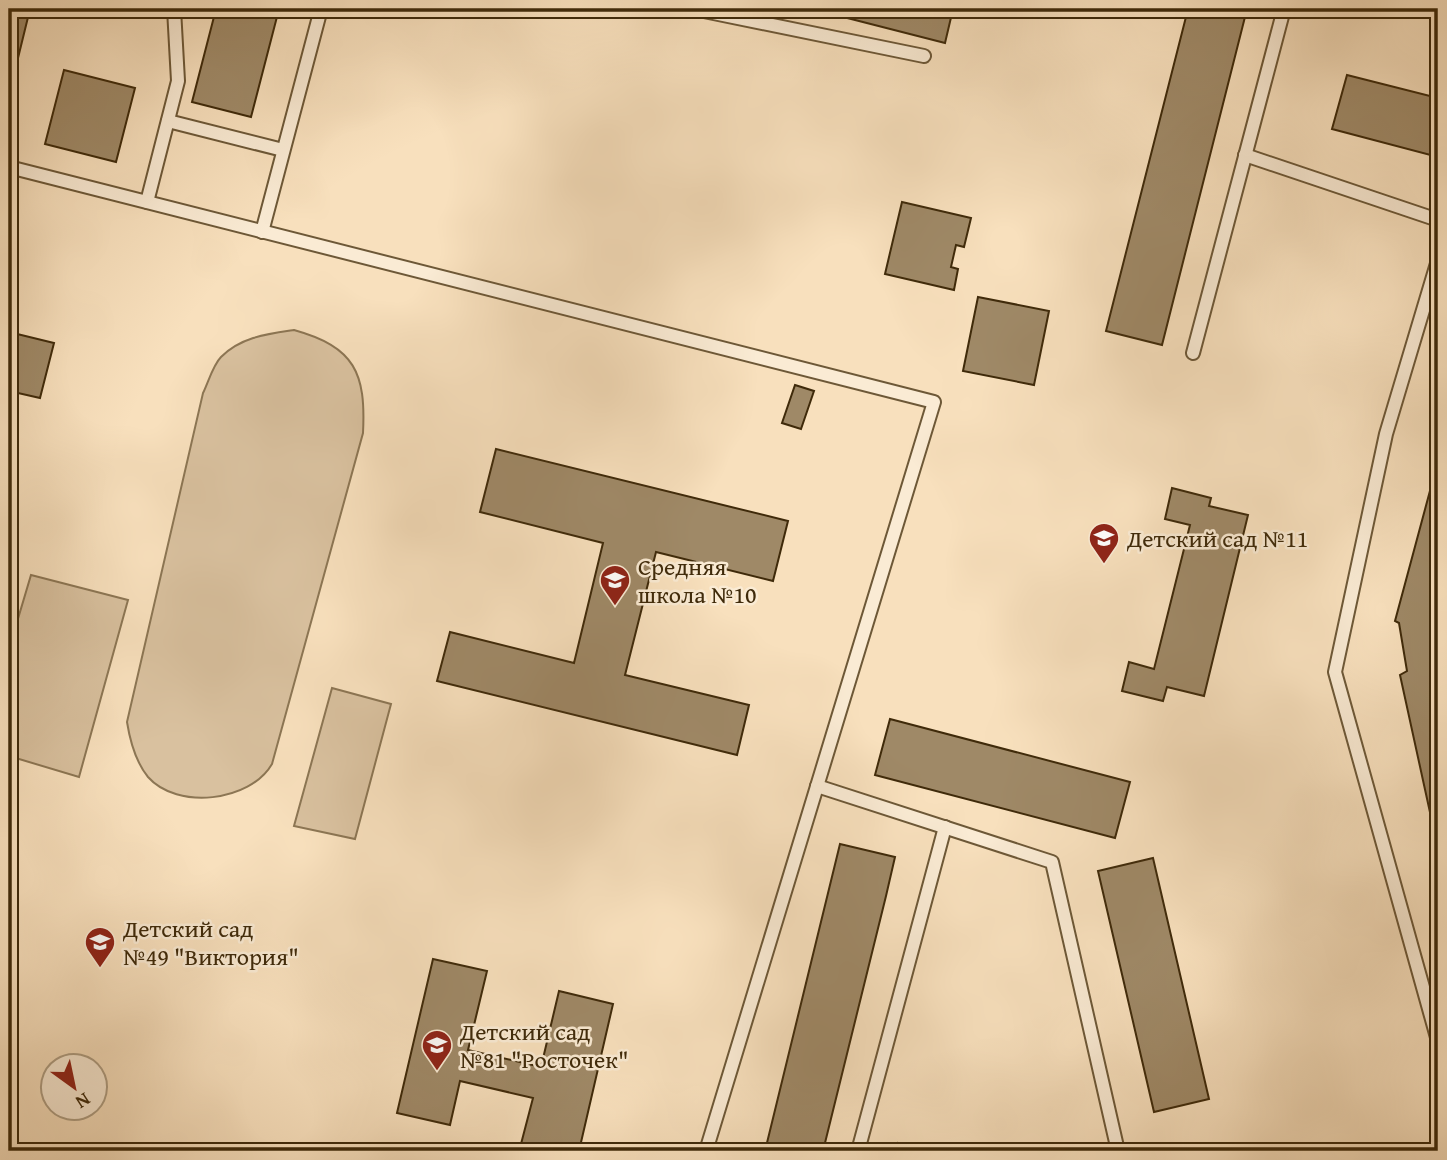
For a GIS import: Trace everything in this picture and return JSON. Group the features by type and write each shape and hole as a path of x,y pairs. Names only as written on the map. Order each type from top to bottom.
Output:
{"lane":[{"path":"147,202 178,80 174,9"},
{"path":"262,232 321,9"},
{"path":"694,9 924,56"},
{"path":"1193,354 1284,9"},
{"path":"168,121 283,150"},
{"path":"1245,155 1438,220"},
{"path":"9,167 934,402 706,1151"},
{"path":"1438,260 1385,434 1335,672 1438,1041"},
{"path":"817,786 1052,862 1118,1151"},
{"path":"858,1151 945,827"}],"shaded area":[{"path":"294,330 331,345 352,365 362,394 363,433 272,764 262,777 231,794 194,797 177,794 161,787 143,771 134,751 127,722 203,393 216,365 229,350 255,338"},
{"path":"31,575 128,600 79,777 9,756 9,649"},
{"path":"332,688 391,704 355,839 294,826"}],"building":[{"path":"9,9 30,9 18,58 9,56"},
{"path":"216,9 279,9 251,117 192,102"},
{"path":"812,9 953,9 945,43"},
{"path":"1188,9 1247,9 1162,345 1106,331"},
{"path":"64,70 135,88 116,162 45,144"},
{"path":"1347,75 1438,98 1438,157 1332,129"},
{"path":"902,202 971,218 964,247 956,245 951,267 958,269 954,290 885,274"},
{"path":"978,297 1049,311 1034,385 963,371"},
{"path":"9,332 54,343 40,398 9,391"},
{"path":"795,385 814,391 801,429 782,423"},
{"name":"Средняя школа №10","path":"496,449 788,521 773,581 656,552 625,675 749,705 737,755 437,681 450,632 574,663 603,543 480,512"},
{"path":"1438,461 1438,849 1400,675 1407,671 1399,623 1395,621"},
{"path":"1172,488 1211,498 1209,506 1248,515 1204,696 1167,687 1163,701 1122,691 1129,662 1154,669 1190,525 1165,519"},
{"path":"890,719 1130,782 1115,838 875,775"},
{"path":"840,844 895,857 886,896 823,1151 765,1151"},
{"path":"1153,858 1209,1099 1154,1112 1098,871"},
{"path":"433,959 487,971 468,1050 541,1067 559,991 613,1004 579,1151 551,1151 521,1144 533,1098 460,1081 450,1125 397,1113"},
{"path":"898,1143 930,1151 896,1151"}],"place":[{"name":"Детский сад №11","path":"1104,565"},
{"name":"Средняя школа №10","path":"615,607"},
{"name":"Детский сад №49 \"Виктория\"","path":"100,969"},
{"name":"Детский сад №81 \"Росточек\"","path":"437,1072"}]}
